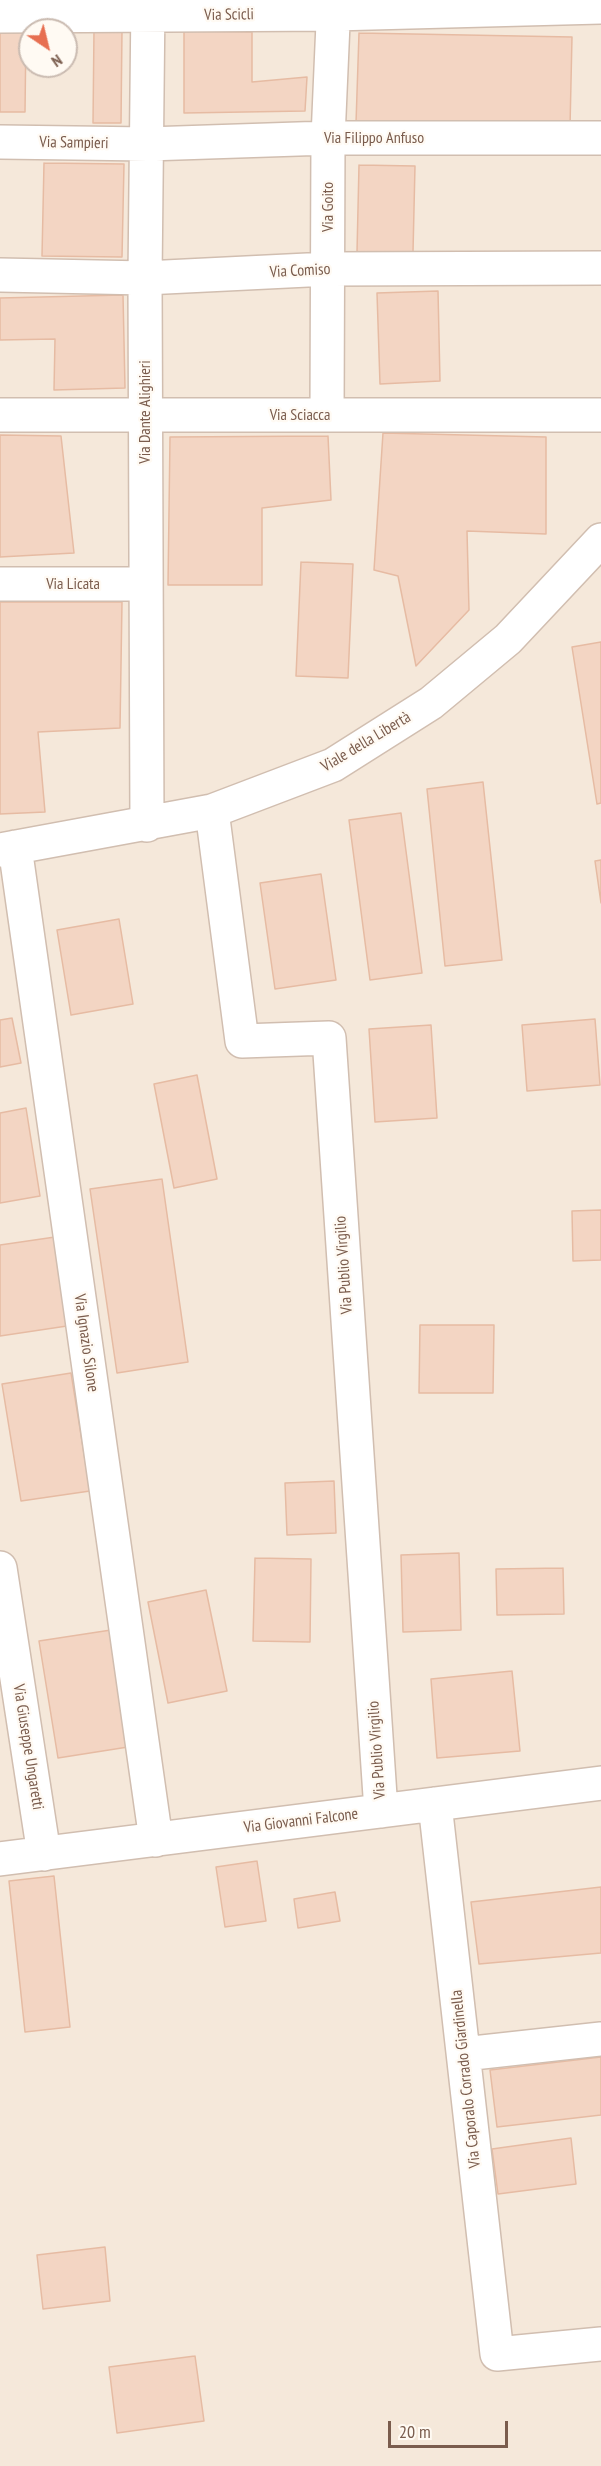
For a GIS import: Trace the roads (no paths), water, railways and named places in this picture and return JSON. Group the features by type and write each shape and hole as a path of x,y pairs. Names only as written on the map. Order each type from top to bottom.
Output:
{"street":[{"name":"Via Goito","path":"327,415 328,138 334,7"},
{"name":"Via Scicli","path":"0,16 148,8 601,7"},
{"name":"Via Dante Alighieri","path":"147,825 145,278 148,8"},
{"name":"Via Filippo Anfuso","path":"148,144 328,138 601,138"},
{"name":"Via Sampieri","path":"0,142 148,144"},
{"name":"Via Comiso","path":"0,275 145,278 328,269 601,267"},
{"name":"Via Sciacca","path":"0,415 601,415"},
{"name":"Viale della Libertà","path":"8,848 147,825 212,811 333,765 431,703 508,639 601,540"},
{"name":"Via Licata","path":"0,584 145,584"},
{"name":"Via Publio Virgilio","path":"212,811 242,1041 329,1038 381,1810"},
{"name":"Via Ignazio Silone","path":"8,848 156,1839"},
{"name":"Via Giuseppe Ungaretti","path":"0,1568 44,1854"},
{"name":"Via Giovanni Falcone","path":"0,1859 601,1783"},
{"name":"Via Caporalo Corrado Giardinella","path":"435,1804 497,2354 601,2344"},
{"path":"464,2054 601,2039"}]}
